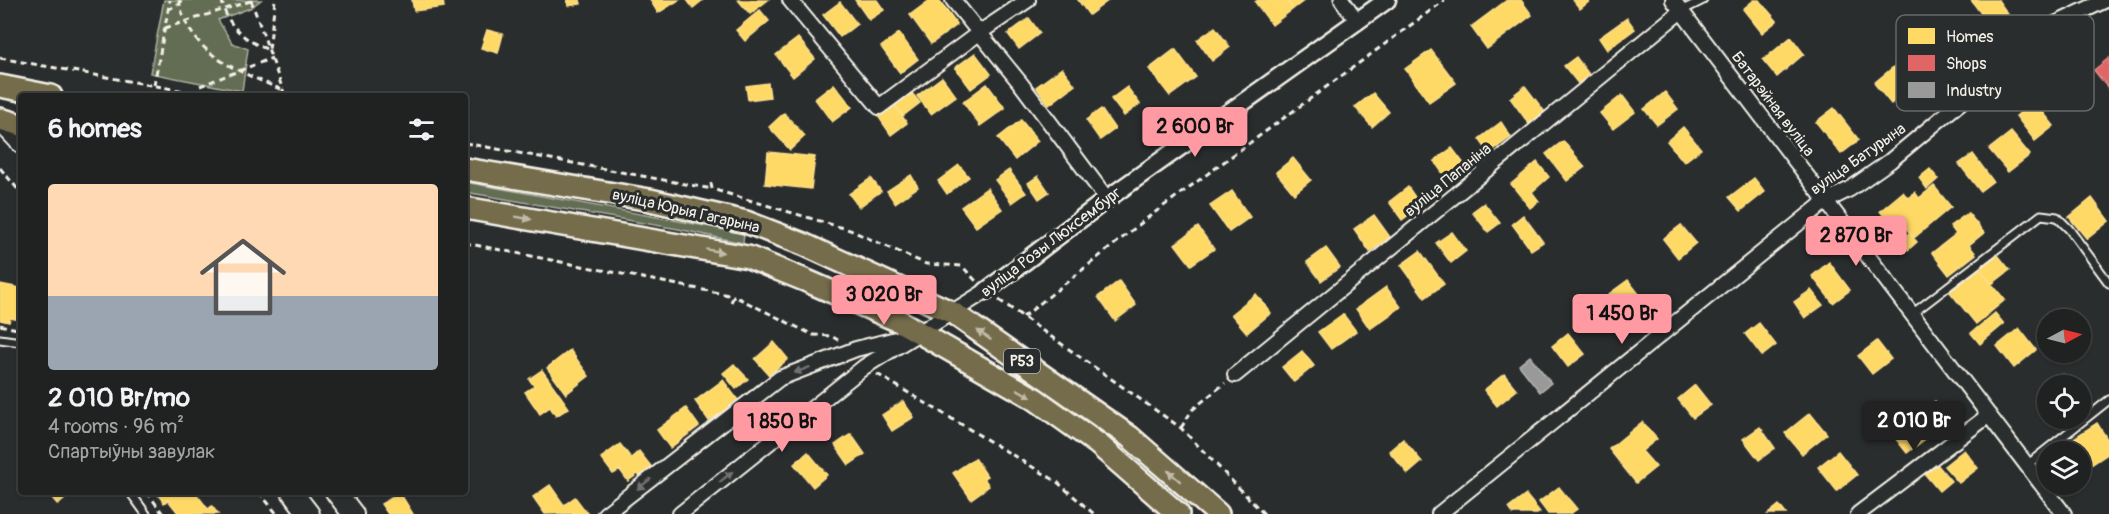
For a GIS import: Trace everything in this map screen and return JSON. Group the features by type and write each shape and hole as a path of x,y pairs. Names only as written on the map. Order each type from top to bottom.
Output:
{"main road":[{"path":"0,87 25,93"},
{"path":"0,119 18,124"},
{"path":"0,119 18,139"},
{"name":"вуліца Юрыя Гагарына","path":"468,170 650,200 746,222 803,244 953,313 1130,437 1218,514"},
{"name":"вуліца Юрыя Гагарына","path":"468,209 748,257 901,322 1035,399 1098,444 1178,514"},
{"path":"294,495 309,514"},
{"path":"338,495 353,514"}],"street":[{"path":"790,0 879,107 1028,0"},
{"path":"953,0 1021,84 1107,199"},
{"path":"1342,0 1357,21"},
{"name":"вуліца Розы Люксембург","path":"919,333 986,291 1107,199 1387,0"},
{"name":"вуліца Батурына","path":"2074,15 2106,0"},
{"name":"Батарэйная вуліца","path":"1677,5 2064,514"},
{"name":"вуліца Папаніна","path":"1235,375 1677,5"},
{"name":"вуліца Батурына","path":"1439,514 1826,201 1850,189 1890,161 1950,111"},
{"path":"680,514 864,367 919,333"},
{"path":"605,514 780,378 856,349 919,333"},
{"path":"1858,514 1989,415"}],"lane":[{"path":"1677,5 1703,0"},
{"path":"1912,314 2040,215 2056,217 2069,229 2109,283"},
{"path":"0,339 18,342"},
{"path":"2027,465 2109,400"},
{"path":"132,495 146,514"}],"path":[{"path":"154,85 170,0"},
{"path":"168,10 184,0"},
{"path":"222,0 224,10 232,25 249,41 268,50"},
{"path":"165,28 252,0 284,93"},
{"path":"268,50 275,0"},
{"path":"1023,317 1150,216 1445,0"},
{"path":"179,2 191,34 210,53 241,71 282,90"},
{"path":"0,58 197,93"},
{"path":"200,86 272,58"},
{"path":"468,144 712,189 849,230 926,264 962,266 986,291 1181,428 1264,514"},
{"path":"0,168 18,189"},
{"path":"711,183 712,189"},
{"path":"468,244 734,296 813,336"},
{"path":"731,302 734,296"},
{"path":"0,325 18,328"},
{"path":"864,367 1056,481 1094,514"},
{"path":"1181,428 1192,410 1235,375"},
{"path":"149,495 163,514"},
{"path":"262,495 277,514"}],"green space":[{"path":"164,0 261,0 250,8 218,20 232,43 248,49 242,91 150,73"},
{"path":"468,183 744,233 743,243 678,229 468,193"}],"building: Homes":[{"path":"412,0 443,0 444,7 414,11"},
{"path":"567,0 580,0 581,4 568,6"},
{"path":"650,0 679,0 658,13"},
{"path":"687,0 703,0 693,8"},
{"path":"738,0 768,0 750,14"},
{"path":"855,0 877,0 884,10 869,20"},
{"path":"930,0 939,0 957,25 931,44 910,15"},
{"path":"1078,0 1109,0 1089,15"},
{"path":"1258,0 1286,0 1293,9 1272,25 1255,2"},
{"path":"1286,0 1305,0 1293,9"},
{"path":"1507,0 1521,0 1532,15 1487,49 1471,27"},
{"path":"1573,0 1591,0 1580,9"},
{"path":"1754,0 1759,0 1777,21 1762,33 1743,9"},
{"path":"1971,0 1998,0 2008,14 2007,15 1982,15"},
{"path":"840,2 857,24 840,37 823,15"},
{"path":"760,10 769,21 745,41 736,30"},
{"path":"1029,18 1040,33 1019,49 1008,34"},
{"path":"1627,18 1635,29 1607,50 1599,38"},
{"path":"1215,27 1230,47 1212,61 1197,40"},
{"path":"487,30 503,34 498,53 481,48"},
{"path":"899,33 918,59 900,73 881,47"},
{"path":"1791,37 1804,54 1777,77 1763,60"},
{"path":"798,38 815,59 793,77 776,55"},
{"path":"1175,49 1196,77 1170,96 1149,69"},
{"path":"1431,50 1456,83 1429,102 1405,69"},
{"path":"975,53 991,74 971,89 955,68"},
{"path":"1576,57 1591,77 1580,86 1564,66"},
{"path":"1896,65 1896,100 1891,104 1874,83"},
{"path":"1062,68 1075,85 1049,105 1036,87"},
{"path":"942,77 956,96 931,114 917,96"},
{"path":"768,83 770,97 748,100 746,86"},
{"path":"834,84 852,107 832,122 815,99"},
{"path":"987,84 1005,108 980,126 963,102"},
{"path":"1525,86 1545,112 1529,124 1510,98"},
{"path":"1127,87 1140,104 1124,116 1111,99"},
{"path":"911,92 920,103 903,116 894,104"},
{"path":"1665,92 1678,109 1657,125 1644,109"},
{"path":"1373,93 1389,112 1372,127 1355,107"},
{"path":"1622,95 1635,112 1613,129 1600,113"},
{"path":"894,104 907,123 891,135 878,116"},
{"path":"1834,108 1859,140 1841,154 1816,122"},
{"path":"1101,109 1115,129 1100,140 1086,120"},
{"path":"2022,111 2042,111 2054,126 2035,141 2016,116"},
{"path":"784,113 805,136 790,150 769,127"},
{"path":"1021,120 1038,141 1015,160 998,138"},
{"path":"1501,122 1511,137 1489,153 1479,139"},
{"path":"1683,127 1701,149 1684,162 1667,141"},
{"path":"2011,132 2030,155 2008,172 1989,149"},
{"path":"1563,141 1585,167 1567,181 1546,154"},
{"path":"1452,148 1468,169 1449,182 1434,161"},
{"path":"768,152 815,157 811,189 765,184"},
{"path":"1973,154 1993,181 1980,191 1959,164"},
{"path":"1293,158 1311,180 1294,194 1276,172"},
{"path":"1537,162 1549,177 1532,192 1539,201 1530,208 1511,184"},
{"path":"959,165 969,177 947,194 938,181"},
{"path":"1930,169 1938,179 1927,189 1919,178"},
{"path":"1009,170 1026,193 1012,203 995,180"},
{"path":"911,175 918,187 895,203 887,191"},
{"path":"1038,176 1049,192 1039,199 1028,183"},
{"path":"871,178 881,191 859,207 849,194"},
{"path":"1754,178 1765,192 1741,211 1729,197"},
{"path":"1934,186 1951,207 1914,238 1898,219 1891,225 1880,211 1903,192 1908,198 1915,192 1919,198"},
{"path":"1408,187 1421,206 1402,220 1389,202"},
{"path":"987,188 1002,209 976,227 961,207"},
{"path":"1232,191 1250,217 1229,232 1210,206"},
{"path":"2092,198 2109,221 2087,239 2069,217"},
{"path":"1484,203 1500,223 1488,232 1472,212"},
{"path":"1968,213 1984,233 1969,245 1976,254 1949,275 1932,253 1956,234 1950,226"},
{"path":"1374,215 1390,237 1370,252 1354,229"},
{"path":"1523,215 1543,242 1531,250 1512,224"},
{"path":"1681,225 1696,243 1678,258 1663,239"},
{"path":"1198,227 1214,249 1191,265 1175,244"},
{"path":"1452,232 1466,251 1451,263 1436,243"},
{"path":"1909,233 1917,242 1908,250 1900,240"},
{"path":"1326,248 1340,267 1321,281 1307,262"},
{"path":"1420,251 1444,284 1425,298 1401,265"},
{"path":"1997,254 2010,270 1992,284 1979,268"},
{"path":"1829,262 1850,290 1833,303 1812,276"},
{"path":"1979,268 2005,300 1976,324 1950,292"},
{"path":"1628,280 1646,303 1628,318 1609,294"},
{"path":"1119,281 1136,305 1115,321 1098,297"},
{"path":"0,284 18,287 18,319 10,318 9,322 0,320"},
{"path":"1386,287 1401,307 1370,329 1356,309"},
{"path":"1811,290 1823,305 1805,318 1794,302"},
{"path":"1256,294 1271,313 1247,333 1231,314"},
{"path":"1995,313 2004,324 1980,344 1971,333"},
{"path":"1343,314 1356,331 1331,349 1318,332"},
{"path":"1759,323 1776,345 1762,356 1745,334"},
{"path":"2019,328 2036,350 2014,368 1997,346"},
{"path":"1568,333 1585,354 1568,367 1552,346"},
{"path":"1877,341 1891,359 1872,374 1858,356"},
{"path":"774,342 788,359 769,375 755,359"},
{"path":"570,350 589,376 566,394 547,368"},
{"path":"1302,351 1314,366 1294,382 1282,367"},
{"path":"734,364 748,379 736,389 723,373"},
{"path":"542,370 569,408 556,416 550,407 540,414 525,392 534,386 529,379"},
{"path":"1504,374 1517,390 1497,406 1484,390"},
{"path":"723,380 738,400 709,421 695,401"},
{"path":"1695,385 1711,405 1693,418 1678,399"},
{"path":"903,401 914,417 892,431 882,415"},
{"path":"1935,401 1948,417 1934,429 1921,412"},
{"path":"686,408 699,426 670,448 657,430"},
{"path":"1810,413 1827,434 1802,454 1785,433"},
{"path":"1921,418 1933,433 1907,453 1895,438"},
{"path":"1642,422 1657,439 1642,451 1656,467 1636,483 1609,449"},
{"path":"2097,423 2109,442 2109,453 2091,465 2091,441 2076,441 2074,438"},
{"path":"1760,427 1775,448 1759,460 1743,439"},
{"path":"851,434 865,454 849,465 835,445"},
{"path":"1403,439 1422,462 1408,474 1389,451"},
{"path":"620,444 631,458 639,451 654,470 642,479 638,474 628,481 620,470 613,474 601,458"},
{"path":"1964,450 1978,468 1959,483 1944,466"},
{"path":"1838,451 1857,475 1837,491 1818,467"},
{"path":"808,452 827,475 813,487 794,464"},
{"path":"975,458 987,476 984,478 989,486 971,499 953,473"},
{"path":"1936,463 1951,481 1939,491 1924,473"},
{"path":"550,485 564,505 575,497 587,513 545,514 533,497"},
{"path":"1559,487 1577,509 1570,514 1548,514 1539,502"},
{"path":"50,495 70,495 58,505"},
{"path":"158,495 197,495 208,509 212,506 218,514 179,514 168,500 164,503"},
{"path":"397,495 401,495 413,514 388,514 381,504"},
{"path":"1526,495 1540,512 1513,514 1509,508"},
{"path":"1779,505 1786,514 1768,514"}],"building: Shops":[{"path":"2109,58 2109,89 2094,70"}],"building: Industry":[{"path":"1530,356 1551,383 1540,392 1519,365"}]}
